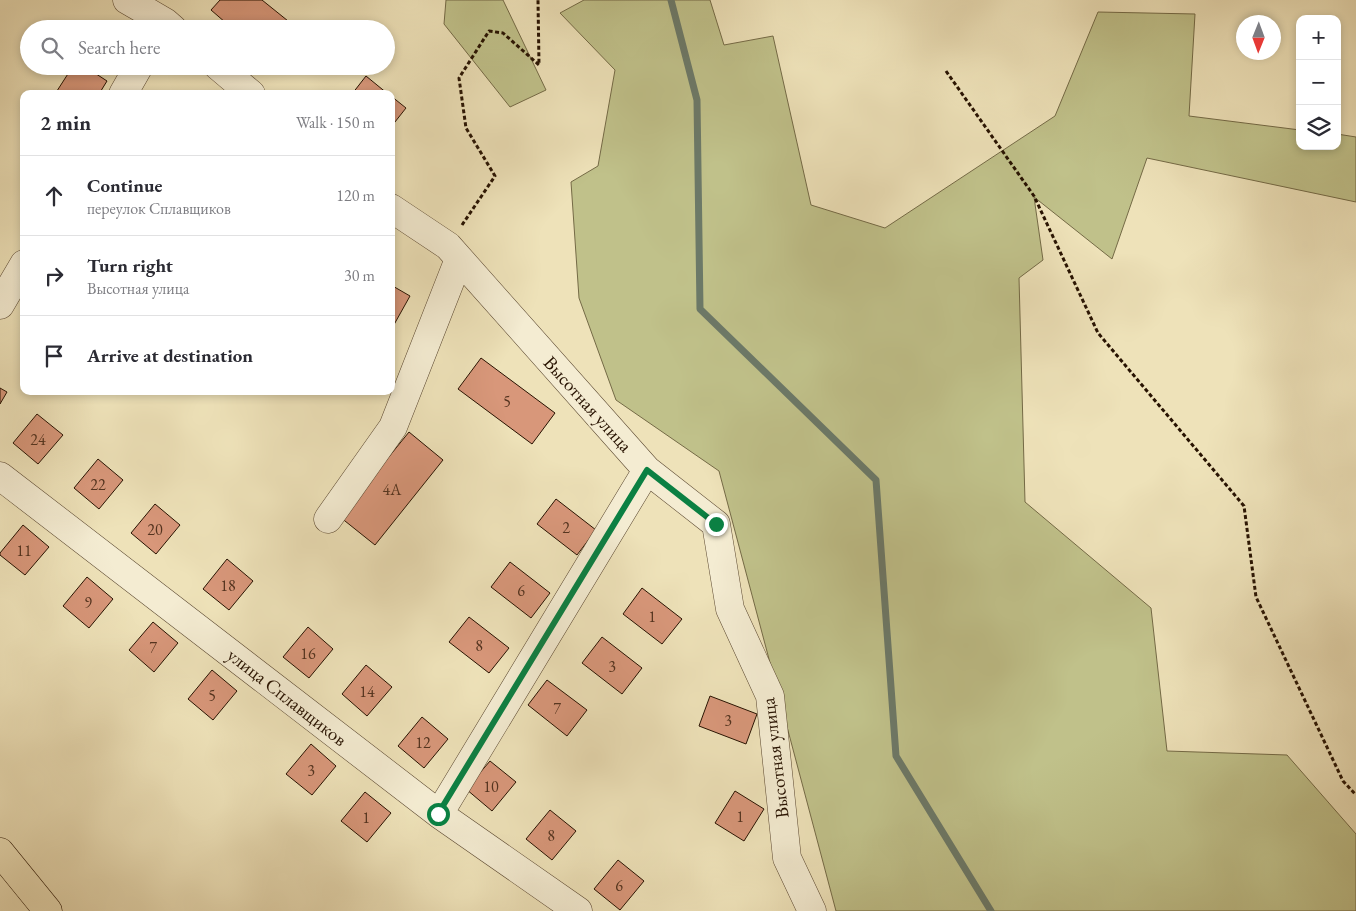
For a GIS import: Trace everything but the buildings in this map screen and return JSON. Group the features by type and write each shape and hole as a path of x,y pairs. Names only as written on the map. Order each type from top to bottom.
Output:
{"main road":[{"path":"0,852 48,911"}],"street":[{"path":"127,0 158,20"},
{"path":"125,90 134,75"},
{"path":"229,75 246,90"},
{"name":"Высотная улица","path":"395,211 454,252 647,470 716,524 730,609 770,696 786,858 812,911"},
{"path":"328,519 393,427 454,252"},
{"path":"0,305 20,271"},
{"path":"438,814 647,470"},
{"name":"улица Сплавщиков","path":"0,476 438,814 578,911"}],"path":[{"path":"454,252 495,176 466,128 458,78 489,31 503,33 539,65 538,0"},
{"path":"946,71 1034,196 1098,333 1244,506 1256,597 1343,781 1356,794"}],"green space":[{"path":"446,0 503,0 546,90 510,107 444,24"},
{"path":"584,0 710,0 724,45 773,36 811,205 885,228 1055,116 1098,12 1195,14 1189,116 1296,129 1296,150 1341,150 1341,135 1356,137 1356,202 1147,158 1112,259 1034,197 1043,260 1019,278 1025,502 1151,608 1167,751 1287,755 1356,834 1356,911 836,911 719,471 616,400 579,298 571,182 598,166 615,70 560,13"}],"waterway":[{"path":"671,0 697,100 700,309 876,480 896,756 991,911"}],"route":[{"path":"438,814 647,470 716,524"}]}
